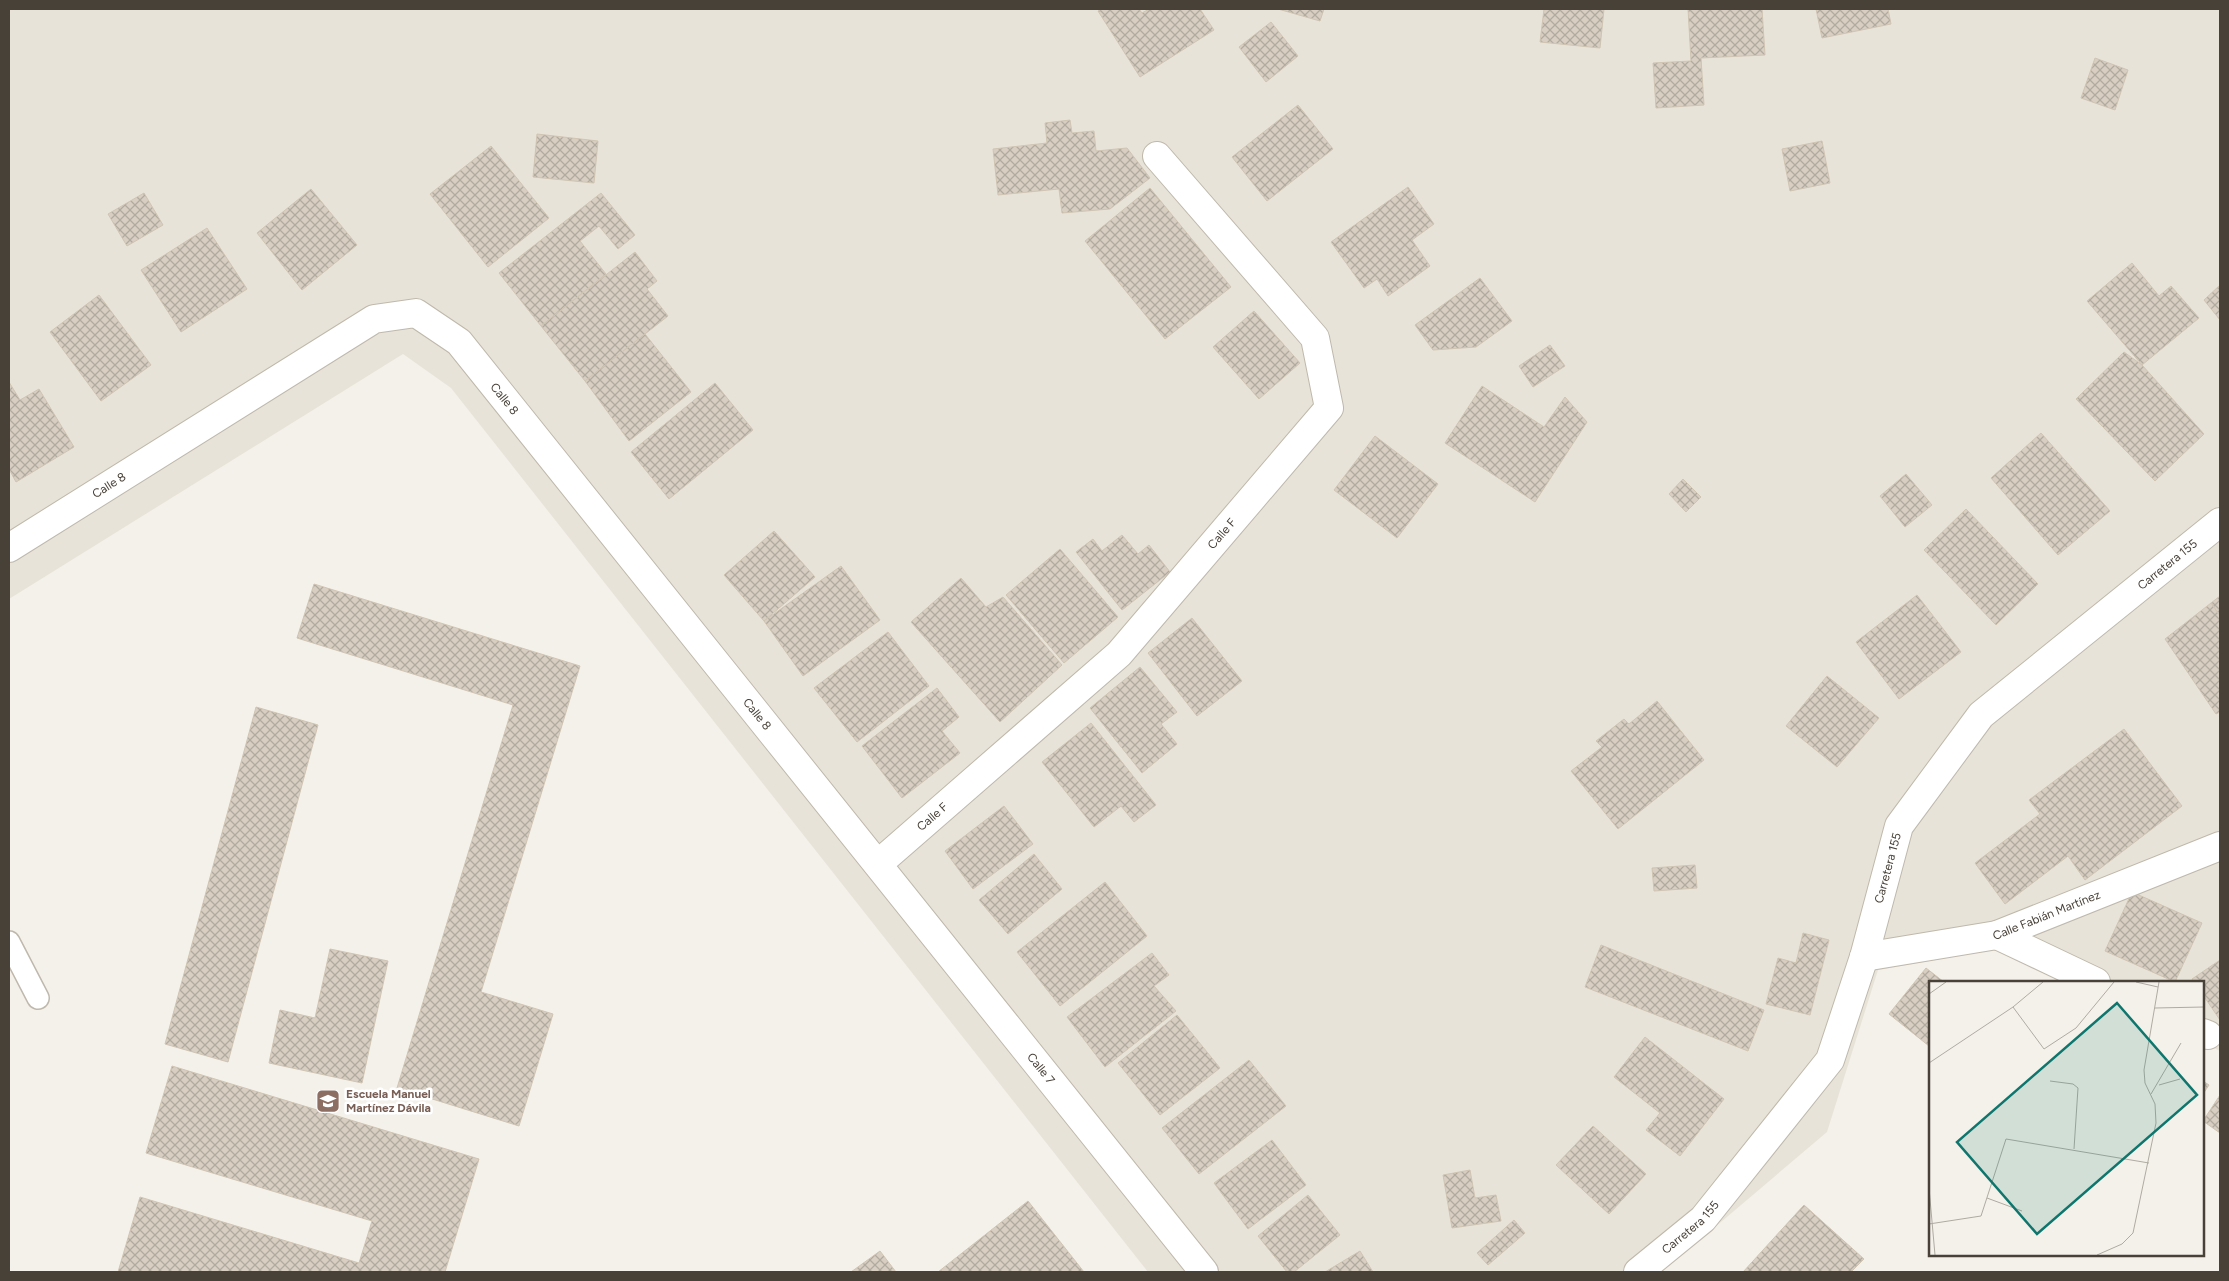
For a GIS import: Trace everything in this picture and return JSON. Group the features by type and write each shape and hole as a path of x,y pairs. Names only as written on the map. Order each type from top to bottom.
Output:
{"street":[{"name":"Calle F","path":"878,864 1119,654 1329,408 1315,338 1157,156"},
{"name":"Calle 8","path":"9,548 374,319 416,313 458,342 878,864"},
{"name":"Carretera 155","path":"1638,1272 1703,1220 1830,1060 1864,957 1900,826 1981,716 2220,522"},
{"name":"Calle Fabián Martínez","path":"1864,957 1997,935 2220,846"},
{"name":"Calle 7","path":"878,864 1204,1272"},
{"path":"1997,935 2094,981"}],"lane":[{"path":"9,942 38,998"}],"shaded area":[{"path":"9,9 2220,9 2220,1051 2204,1043 2204,981 2063,981 1993,950 1878,970 1827,1132 1662,1272 1148,1272 451,388 403,354 9,599"}],"building":[{"path":"1102,9 1139,9 1142,13 1149,9 1200,9 1214,30 1140,77 1098,11"},
{"path":"1278,9 1324,9 1320,21"},
{"path":"1544,9 1604,9 1600,48 1540,42"},
{"path":"1688,9 1762,9 1765,55 1701,58 1704,105 1656,108 1653,63 1691,61"},
{"path":"1816,9 1888,9 1891,24 1822,38"},
{"path":"1271,22 1298,56 1266,82 1239,47"},
{"path":"2095,58 2128,70 2115,110 2081,98"},
{"path":"1298,105 1333,149 1267,201 1232,157"},
{"path":"1070,120 1072,133 1094,131 1096,151 1127,148 1150,178 1110,209 1062,213 1059,189 998,195 993,149 1047,143 1045,123"},
{"path":"537,134 598,141 594,183 533,177"},
{"path":"1822,141 1830,183 1790,191 1782,149"},
{"path":"491,146 549,218 488,267 430,194"},
{"path":"1408,187 1434,224 1412,240 1430,266 1388,296 1377,279 1364,288 1331,242"},
{"path":"1150,188 1231,287 1165,339 1085,241"},
{"path":"311,189 357,245 302,290 257,233"},
{"path":"144,193 163,225 127,246 108,214"},
{"path":"601,193 635,235 618,249 599,226 580,241 606,274 541,326 499,273"},
{"path":"207,228 247,289 181,332 141,270"},
{"path":"635,252 657,281 647,289 668,316 585,381 541,326"},
{"path":"2132,263 2159,296 2171,286 2199,318 2142,365 2087,301"},
{"path":"1480,278 1512,321 1476,347 1433,350 1415,325"},
{"path":"2220,285 2220,320 2204,300"},
{"path":"99,295 151,365 101,401 50,332"},
{"path":"1254,311 1300,363 1259,399 1213,347"},
{"path":"645,334 691,392 629,441 585,381"},
{"path":"1550,345 1565,366 1533,387 1519,366"},
{"path":"2124,352 2142,365 2204,434 2155,481 2076,399"},
{"path":"9,382 20,400 39,389 74,447 16,482 9,469"},
{"path":"715,383 753,430 669,499 631,452"},
{"path":"1482,386 1544,427 1565,397 1587,422 1535,502 1445,443"},
{"path":"2041,433 2110,511 2058,555 1991,478"},
{"path":"1375,436 1438,484 1397,538 1334,490"},
{"path":"1906,474 1932,505 1905,527 1880,496"},
{"path":"1683,479 1701,497 1686,512 1669,494"},
{"path":"1966,509 2038,584 1996,625 1924,550"},
{"path":"774,531 815,577 764,621 724,575"},
{"path":"1122,535 1138,554 1149,545 1170,572 1122,610 1076,552 1093,539 1102,551"},
{"path":"1060,549 1118,617 1064,663 1006,595"},
{"path":"841,566 880,620 803,676 764,621"},
{"path":"961,578 986,607 1003,597 1062,665 1000,722 911,622"},
{"path":"314,584 580,666 481,992 553,1014 519,1126 397,1088 513,705 297,638"},
{"path":"1917,595 1961,652 1899,699 1856,642"},
{"path":"2220,596 2220,616 2211,603"},
{"path":"2211,603 2220,616 2220,712 2216,714 2165,639"},
{"path":"1192,618 1242,681 1197,716 1148,653"},
{"path":"888,632 929,686 857,742 814,688"},
{"path":"1140,667 1177,712 1161,724 1177,744 1142,773 1090,708"},
{"path":"1827,676 1879,718 1837,767 1786,726"},
{"path":"937,688 959,717 942,731 960,753 902,798 862,746"},
{"path":"1657,701 1704,760 1618,829 1571,771 1602,747 1596,741 1624,719 1629,724"},
{"path":"256,707 318,725 228,1062 165,1044"},
{"path":"1091,723 1156,805 1134,822 1121,806 1094,827 1042,762"},
{"path":"2124,729 2182,806 2085,880 2068,856 2005,904 1975,863 2040,814 2029,800"},
{"path":"1004,806 1033,844 973,889 945,851"},
{"path":"1034,854 1062,889 1008,934 979,900"},
{"path":"1695,865 1697,888 1654,891 1652,868"},
{"path":"1105,882 1147,936 1060,1006 1017,952"},
{"path":"2132,892 2202,923 2175,981 2105,951"},
{"path":"1803,933 1829,940 1810,1015 1766,1004 1778,958 1796,963"},
{"path":"1601,945 1764,1010 1748,1051 1585,987"},
{"path":"330,949 388,961 362,1083 269,1063 280,1010 315,1018"},
{"path":"1152,953 1169,975 1154,986 1176,1011 1105,1067 1067,1017"},
{"path":"2220,960 2220,1020 2204,996 2204,981 2193,981 2192,979"},
{"path":"1926,968 1943,981 1929,981 1929,1046 1889,1014"},
{"path":"1177,1015 1220,1068 1160,1115 1118,1063"},
{"path":"1645,1037 1724,1099 1680,1156 1646,1130 1660,1113 1614,1077"},
{"path":"1249,1060 1286,1106 1199,1174 1162,1128"},
{"path":"172,1066 479,1159 445,1272 118,1272 140,1197 359,1263 372,1221 146,1153"},
{"path":"2204,1082 2209,1085 2204,1092"},
{"path":"2220,1095 2220,1133 2204,1122"},
{"path":"1593,1126 1646,1174 1609,1214 1556,1165"},
{"path":"1272,1140 1306,1185 1248,1229 1214,1183"},
{"path":"1470,1170 1475,1198 1496,1195 1501,1221 1452,1228 1443,1175"},
{"path":"1308,1195 1340,1235 1294,1272 1287,1272 1258,1236"},
{"path":"1028,1201 1084,1272 938,1272"},
{"path":"1804,1205 1864,1259 1851,1272 1743,1272"},
{"path":"1514,1220 1525,1233 1488,1265 1477,1253"},
{"path":"880,1251 896,1272 851,1272"},
{"path":"1360,1251 1373,1272 1325,1272"}],"place":[{"name":"Escuela Manuel Martínez Dávila","path":"328,1101"}]}
